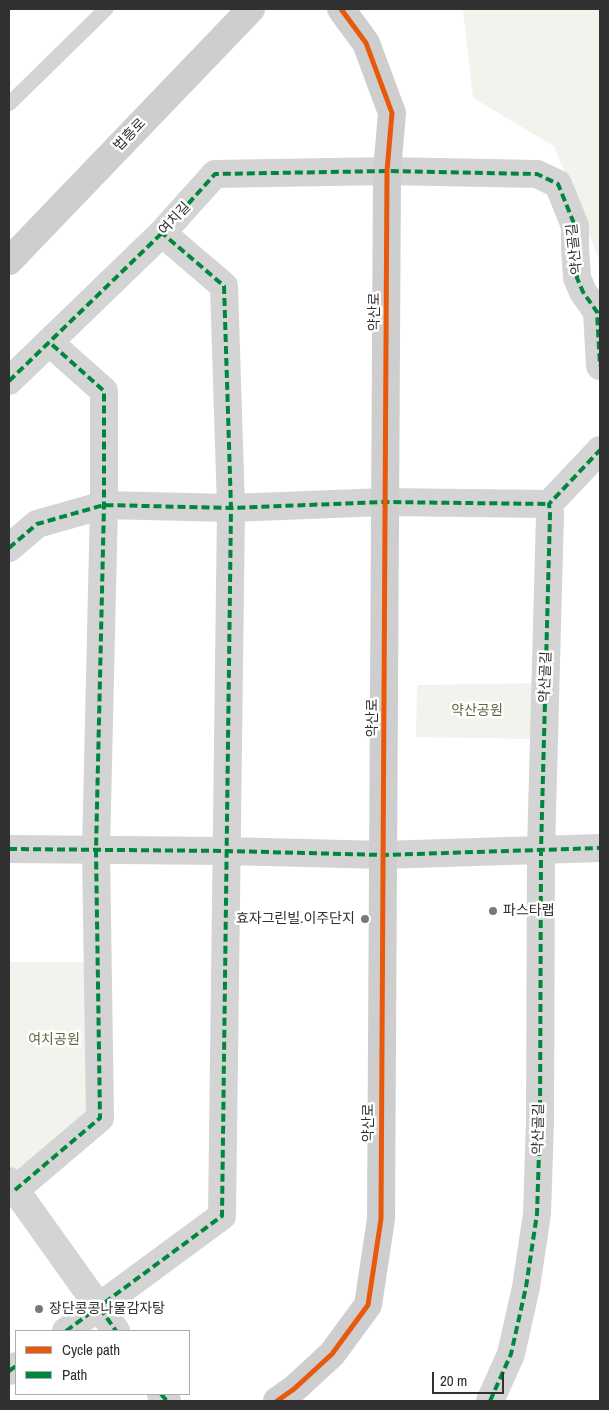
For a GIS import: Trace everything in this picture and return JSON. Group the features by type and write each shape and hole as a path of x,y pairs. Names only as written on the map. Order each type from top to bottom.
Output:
{"street":[{"name":"법흥로","path":"9,260 250,9"},
{"name":"약산로","path":"277,1401 294,1389 332,1354 368,1304 380,1219 384,855 384,502 387,171 392,113 366,43 341,9"},
{"name":"여치길","path":"9,381 162,233 216,174 387,171"},
{"name":"약산골길","path":"387,171 537,174 558,184 575,226 574,248 577,278 583,292 597,312 600,366"},
{"path":"67,1330 100,1308 222,1216 231,508 224,286 162,233"},
{"path":"49,342 104,391 104,505 96,850 100,1118 12,1186 115,1330"},
{"path":"9,548 37,524 104,505 231,508 384,502 549,504 600,450"},
{"name":"약산골길","path":"490,1401 511,1354 526,1287 537,1214 540,1121 541,850 549,504"},
{"path":"9,849 384,855 600,848"}],"lane":[{"path":"9,104 106,9"}],"green space":[{"path":"463,9 600,9 600,262 554,146 473,98"},
{"name":"약산공원","path":"540,683 536,739 416,737 417,685"},
{"name":"여치공원","path":"9,962 98,962 100,1118 9,1181"}],"marked path":[{"path":"9,381 162,233 215,174 387,171 537,174 558,184 575,226 577,278 583,292 597,312 600,366"},
{"path":"67,1330 222,1216 231,508 224,286 162,233"},
{"path":"15,1190 100,1118 96,850 104,505 104,391 49,342"},
{"path":"490,1401 511,1354 526,1287 537,1214 540,1121 541,850 549,504 600,450"},
{"path":"9,548 37,524 104,505 231,508 384,502 549,504"},
{"path":"9,849 383,855 600,848"},
{"path":"100,1308 115,1330"},
{"path":"9,1371 15,1367"},
{"path":"162,1395 167,1401"}],"cycle path":[{"path":"277,1401 294,1389 332,1354 368,1305 381,1219 387,171 392,113 366,43 341,9"}],"place":[{"name":"파스타랩","path":"493,911"},
{"name":"효자그린빌.이주단지","path":"365,919"},
{"name":"장단콩콩나물감자탕","path":"39,1309"}]}
